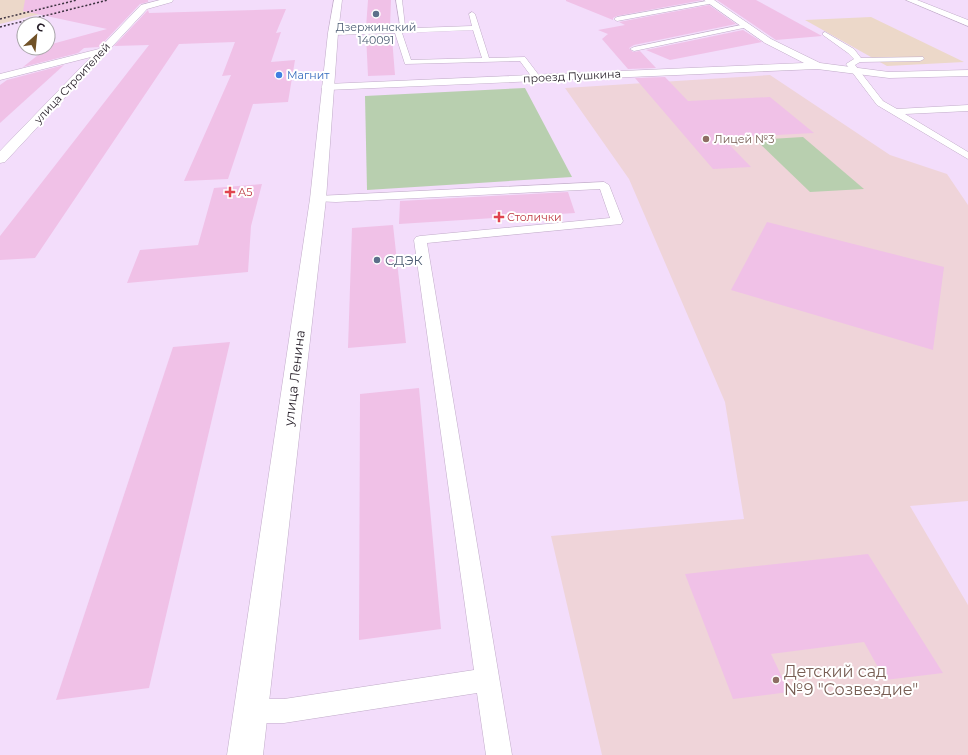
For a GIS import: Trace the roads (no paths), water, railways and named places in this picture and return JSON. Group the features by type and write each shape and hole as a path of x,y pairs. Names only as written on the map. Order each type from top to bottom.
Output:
{"street":[{"name":"улица Строителей","path":"0,159 144,7 169,0"},
{"name":"улица Ленина","path":"245,755 318,199 327,87 338,0"},
{"path":"910,0 968,23"},
{"path":"710,1 768,41 817,66 857,65 889,74 968,73"},
{"path":"0,77 102,51"},
{"name":"проезд Пушкина","path":"327,87 817,66"}],"lane":[{"path":"399,0 403,25"},
{"path":"617,19 710,1"},
{"path":"472,14 486,60"},
{"path":"634,49 746,26"},
{"path":"333,33 477,28"},
{"path":"398,31 408,62 522,59 537,78"},
{"path":"825,34 851,51 857,65 880,103 968,156"},
{"path":"857,65 920,59"},
{"path":"895,112 968,108"},
{"path":"318,199 604,185 617,221 420,240 499,755"},
{"path":"251,711 284,711 488,680"}],"railway":[{"path":"0,19 77,0"},
{"path":"0,27 108,0"}],"place":[{"name":"Дзержинский 140091","path":"376,14"},
{"name":"Магнит","path":"279,75"},
{"name":"Лицей №3","path":"706,139"},
{"name":"А5","path":"230,192"},
{"name":"Столички","path":"499,217"},
{"name":"СДЭК","path":"377,260"},
{"name":"Детский сад №9 \"Созвездие\"","path":"776,680"}]}
